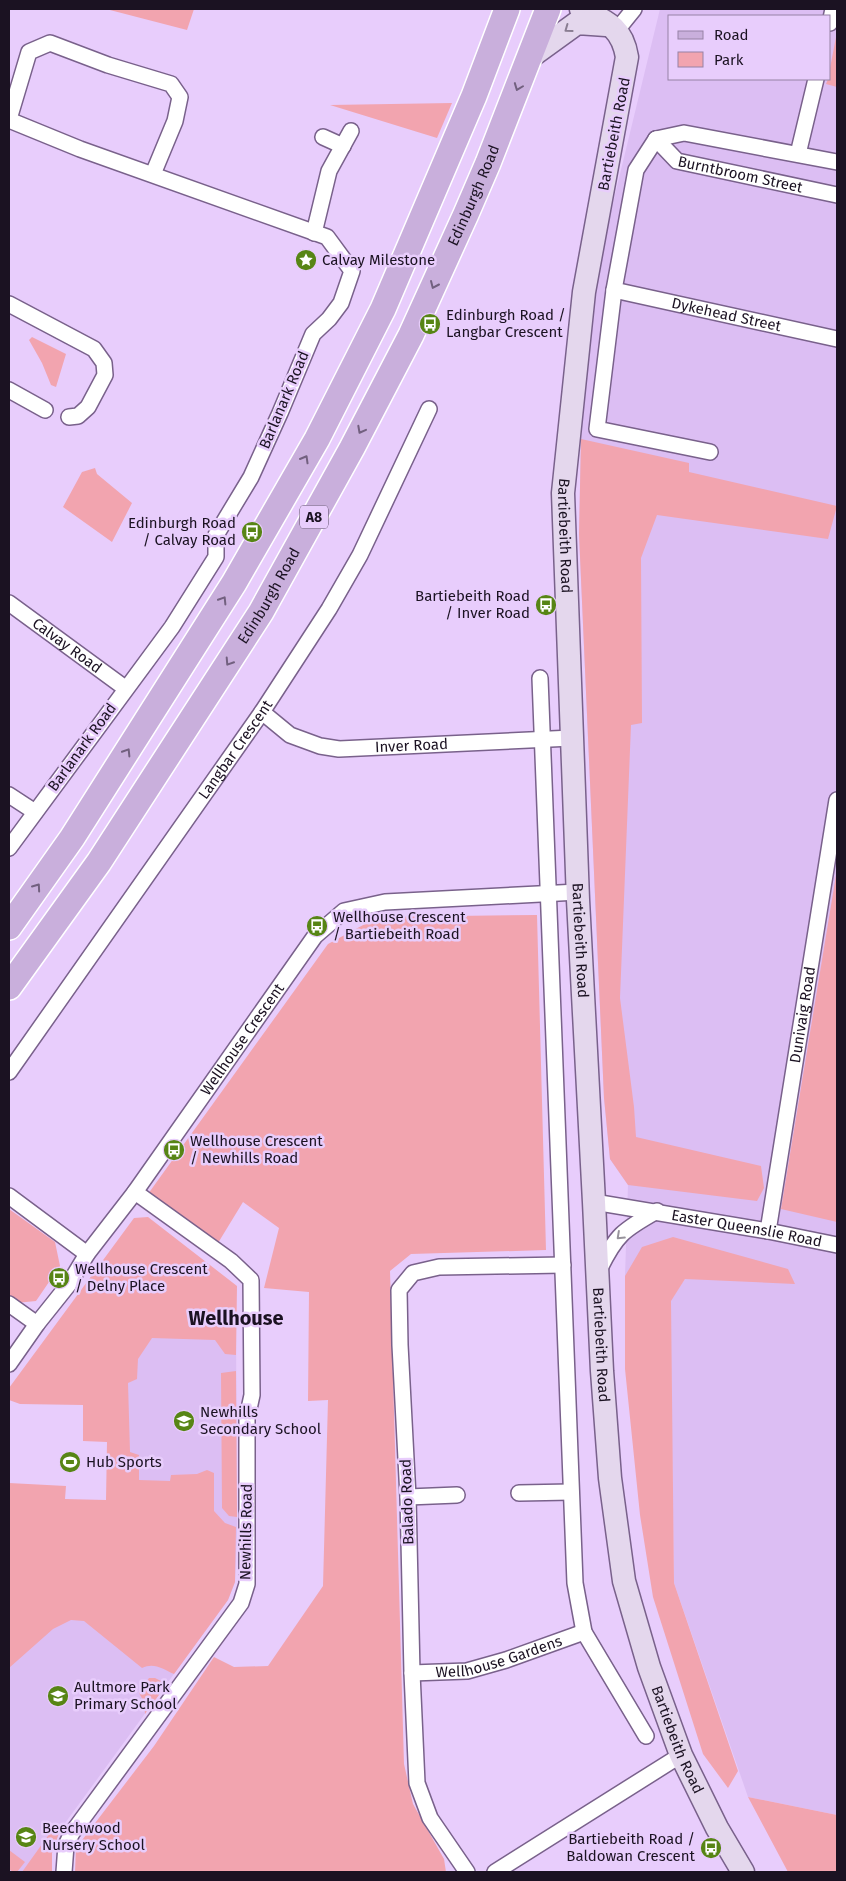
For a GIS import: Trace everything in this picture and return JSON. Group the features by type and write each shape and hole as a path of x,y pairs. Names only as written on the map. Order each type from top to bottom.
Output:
{"main road":[{"name":"A8","path":"9,927 72,838 234,582 317,439 382,308 474,96 507,9"},
{"name":"Edinburgh Road","path":"9,987 99,862 262,612 352,448 411,335 488,163 548,9"}],"street":[{"path":"581,9 610,21"},
{"path":"530,57 577,23 610,21 634,9"},
{"name":"Bartiebeith Road","path":"610,21 626,49 628,63 584,292 563,493 578,892 602,1371 610,1478 624,1581 649,1668 681,1755 717,1828 743,1872"},
{"path":"9,120 29,52 50,43 108,65 171,84 180,97 175,121 153,174"},
{"path":"798,154 816,80"},
{"name":"Barlanark Road","path":"9,120 80,149 327,237 352,271 341,303 330,319 312,334 280,414 251,477 216,535 216,556 172,627 125,688 9,848"},
{"path":"314,233 330,171 351,131"},
{"name":"Burntbroom Street","path":"656,139 684,133 837,162"},
{"path":"323,137 343,146"},
{"path":"656,139 636,170 614,290 597,429 710,452"},
{"name":"Burntbroom Street","path":"656,139 677,161 837,195"},
{"name":"Dykehead Street","path":"614,290 837,339"},
{"path":"9,304 94,349 104,363 105,375 88,407 78,416 69,418"},
{"path":"9,390 45,410"},
{"name":"Langbar Crescent","path":"9,1072 262,712 329,609 360,555 429,409"},
{"name":"Calvay Road","path":"9,603 125,688"},
{"name":"Bartiebeith Road","path":"540,678 550,894 575,1583 584,1632 646,1736"},
{"name":"Inver Road","path":"262,712 290,735 320,746 338,749 572,738"},
{"path":"9,795 35,812"},
{"name":"Dunivaig Road","path":"768,1231 837,800"},
{"name":"Wellhouse Crescent","path":"9,1364 37,1324 69,1284 87,1254 135,1192 315,936 344,911 385,902 578,892"},
{"name":"Newhills Road","path":"64,1872 66,1845 72,1833 241,1602 247,1584 247,1418 252,1395 252,1280 231,1261 135,1192"},
{"path":"9,1196 87,1254"},
{"name":"Easter Queenslie Road","path":"594,1202 657,1211 837,1245"},
{"name":"Easter Queenslie Road","path":"597,1273 617,1237 633,1224 657,1211"},
{"name":"Balado Road","path":"467,1872 430,1818 417,1784 408,1497 400,1345 400,1290 414,1273 439,1267 563,1265"},
{"path":"9,1304 37,1324"},
{"path":"519,1493 571,1492"},
{"path":"408,1497 457,1495"},
{"name":"Wellhouse Gardens","path":"412,1672 467,1671 506,1660 584,1632"},
{"path":"495,1872 681,1755"}],"shaded area":[{"path":"660,9 837,9 837,1815 748,1797 674,1583 670,1301 685,1279 625,1276 628,1185 610,1159 604,1098 579,534 581,439 588,330 612,207"},
{"path":"155,1323 236,1325 237,1532 235,1582 228,1600 60,1830 52,1853 52,1872 9,1872 9,1593 121,1491 124,1370"}],"green space":[{"path":"106,9 194,9 187,30"},
{"path":"837,32 837,87 826,84 828,80 831,80 831,63"},
{"path":"452,103 437,138 330,105"},
{"path":"32,337 66,354 56,387 51,385 42,363 29,340"},
{"path":"581,439 689,463 689,472 837,506 828,539 657,515 641,558 642,723 631,725 620,998 636,1137 761,1166 764,1188 757,1201 628,1185 610,1159 604,1098 579,534"},
{"path":"95,468 97,474 132,503 112,542 63,507 82,472"},
{"path":"837,869 837,1222 781,1209"},
{"path":"537,915 546,1250 411,1254 390,1271 404,1764 413,1804 444,1859 446,1872 75,1872 76,1848 154,1746 214,1657 234,1667 268,1666 323,1586 328,1400 308,1401 309,1292 264,1288 279,1228 243,1202 218,1243 148,1194 328,944 378,917"},
{"path":"9,1209 55,1242 60,1266 36,1301 16,1303 9,1298"},
{"path":"148,1217 237,1286 236,1355 225,1354 215,1340 152,1338 138,1359 137,1379 128,1383 130,1452 139,1455 139,1480 170,1481 171,1475 197,1474 207,1470 214,1473 214,1511 225,1523 236,1527 235,1582 228,1600 174,1674 154,1666 142,1668 84,1621 71,1620 53,1629 9,1668 9,1483 66,1486 65,1499 106,1500 107,1442 83,1441 83,1405 20,1404 9,1400 9,1388 134,1218"},
{"path":"673,1237 788,1269 795,1284 685,1279 671,1301 674,1583 738,1771 728,1788 703,1754 653,1597 640,1515 625,1369 625,1276 642,1247"},
{"path":"236,1371 237,1517 229,1516 222,1508 221,1373"},
{"path":"149,1678 155,1678 167,1684 145,1714 144,1702 139,1693"},
{"path":"748,1797 837,1815 837,1872 788,1872"},
{"path":"55,1826 60,1830 52,1853 52,1872 22,1872"},
{"path":"9,1850 25,1862 17,1872 9,1869"}],"place":[{"name":"Calvay Milestone","path":"306,260"},
{"name":"Edinburgh Road / Langbar Crescent","path":"430,324"},
{"name":"Edinburgh Road / Calvay Road","path":"252,532"},
{"name":"Bartiebeith Road / Inver Road","path":"546,605"},
{"name":"Wellhouse Crescent / Bartiebeith Road","path":"317,926"},
{"name":"Wellhouse Crescent / Newhills Road","path":"174,1150"},
{"name":"Wellhouse Crescent / Delny Place","path":"59,1278"},
{"name":"Newhills Secondary School","path":"184,1421"},
{"name":"Hub Sports","path":"70,1462"},
{"name":"Aultmore Park Primary School","path":"58,1696"},
{"name":"Beechwood Nursery School","path":"26,1837"},
{"name":"Bartiebeith Road / Baldowan Crescent","path":"711,1848"}],"district":[{"name":"Wellhouse","path":"236,1318"}]}
